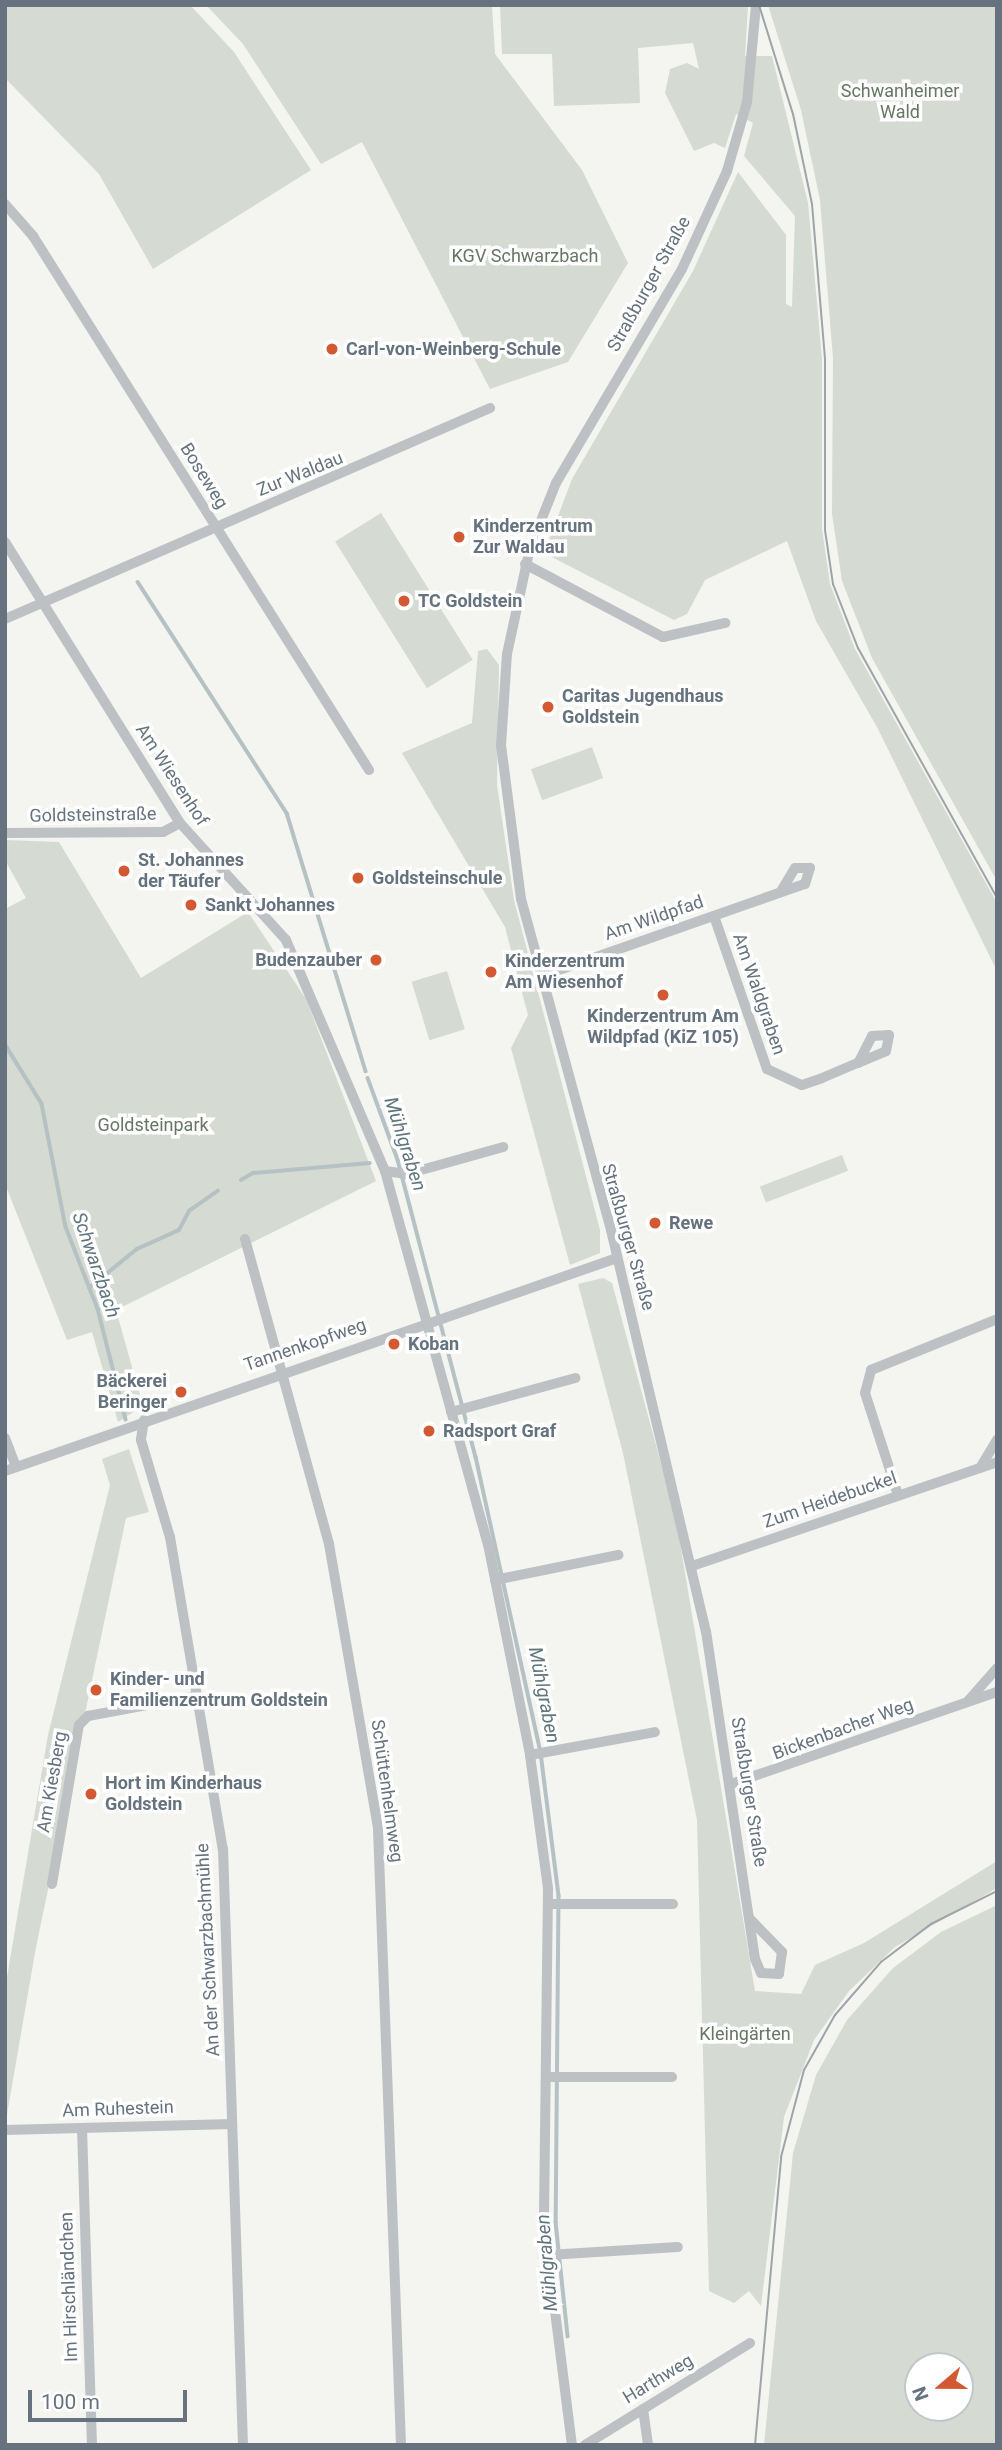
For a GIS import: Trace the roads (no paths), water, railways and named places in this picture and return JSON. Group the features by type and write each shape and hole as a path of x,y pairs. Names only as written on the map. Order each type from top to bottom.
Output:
{"street":[{"name":"Straßburger Straße","path":"750,1919 782,1952 779,1974 758,1969 750,1919 731,1784 692,1566 617,1258 539,977 514,861 501,746 507,654 526,564 556,483 687,260 727,171 747,102 756,5"},
{"name":"Boseweg","path":"5,204 33,236 369,771"},
{"name":"Zur Waldau","path":"5,619 490,408"},
{"name":"Am Wiesenhof","path":"5,542 180,823 286,940 385,1171 426,1322 502,1578 556,1904 549,2077 551,2254 572,2445"},
{"path":"526,564 663,637 725,623"},
{"name":"Goldsteinstraße","path":"5,833 163,832 180,823"},
{"name":"Am Wildpfad","path":"539,977 781,891"},
{"name":"Am Waldgraben","path":"714,916 767,1069 802,1085 858,1063"},
{"path":"385,1171 407,1174 503,1147"},
{"name":"Schüttenhelmweg","path":"245,1239 329,1544 380,1844 401,2445"},
{"name":"Tannenkopfweg","path":"10,1469 450,1313 617,1258"},
{"path":"898,1495 865,1393 872,1370 997,1319"},
{"path":"454,1411 575,1378"},
{"name":"An der Schwarzbachmühle","path":"144,1420 141,1440 170,1537 223,1849 243,2445"},
{"path":"5,1438 10,1469"},
{"path":"979,1468 997,1440"},
{"name":"Zum Heidebuckel","path":"692,1566 997,1462"},
{"path":"502,1578 618,1555"},
{"name":"Bickenbacher Weg","path":"966,1703 997,1668"},
{"name":"Bickenbacher Weg","path":"731,1784 997,1692"},
{"name":"Am Kiesberg","path":"52,1884 79,1725 88,1716 196,1696"},
{"path":"533,1754 655,1732"},
{"path":"556,1904 673,1905"},
{"path":"549,2077 672,2077"},
{"name":"Am Ruhestein","path":"5,2130 232,2124"},
{"name":"Im Hirschländchen","path":"82,2128 92,2445"},
{"path":"551,2254 678,2247"},
{"name":"Harthweg","path":"585,2445 750,2343"},
{"path":"643,2409 648,2445"}],"waterway":[{"name":"Mühlgraben","path":"138,582 287,813 366,1071"},
{"name":"Schwarzbach","path":"5,1044 42,1104 66,1227 98,1309 126,1420"},
{"name":"Mühlgraben","path":"368,1078 398,1160 476,1457 541,1753 559,1896 556,2222 568,2336"},
{"path":"241,1180 253,1173 370,1163"},
{"path":"89,1288 137,1249 179,1230 189,1211 218,1191"}],"tram line":[{"path":"759,5 793,114 812,204 825,360 825,530 833,584 858,648 997,898"},
{"path":"755,2445 781,2157 804,2070 835,2015 881,1962 931,1924 997,1891"}],"place":[{"name":"Carl-von-Weinberg-Schule","path":"332,349"},
{"name":"Kinderzentrum Zur Waldau","path":"459,537"},
{"name":"TC Goldstein","path":"404,601"},
{"name":"Caritas Jugendhaus Goldstein","path":"548,707"},
{"name":"St. Johannes der Täufer","path":"124,871"},
{"name":"Goldsteinschule","path":"358,878"},
{"name":"Sankt Johannes","path":"191,905"},
{"name":"Budenzauber","path":"376,960"},
{"name":"Kinderzentrum Am Wiesenhof","path":"491,972"},
{"name":"Kinderzentrum Am Wildpfad (KiZ 105)","path":"663,995"},
{"name":"Rewe","path":"655,1223"},
{"name":"Koban","path":"394,1344"},
{"name":"Bäckerei Beringer","path":"181,1392"},
{"name":"Radsport Graf","path":"429,1431"},
{"name":"Kinder- und Familienzentrum Goldstein","path":"96,1690"},
{"name":"Hort im Kinderhaus Goldstein","path":"91,1794"}],"park label":[{"name":"Schwanheimer Wald","path":"900,102"},
{"name":"KGV Schwarzbach","path":"525,256"},
{"name":"Goldsteinpark","path":"153,1125"},
{"name":"Kleingärten","path":"745,2034"}]}
